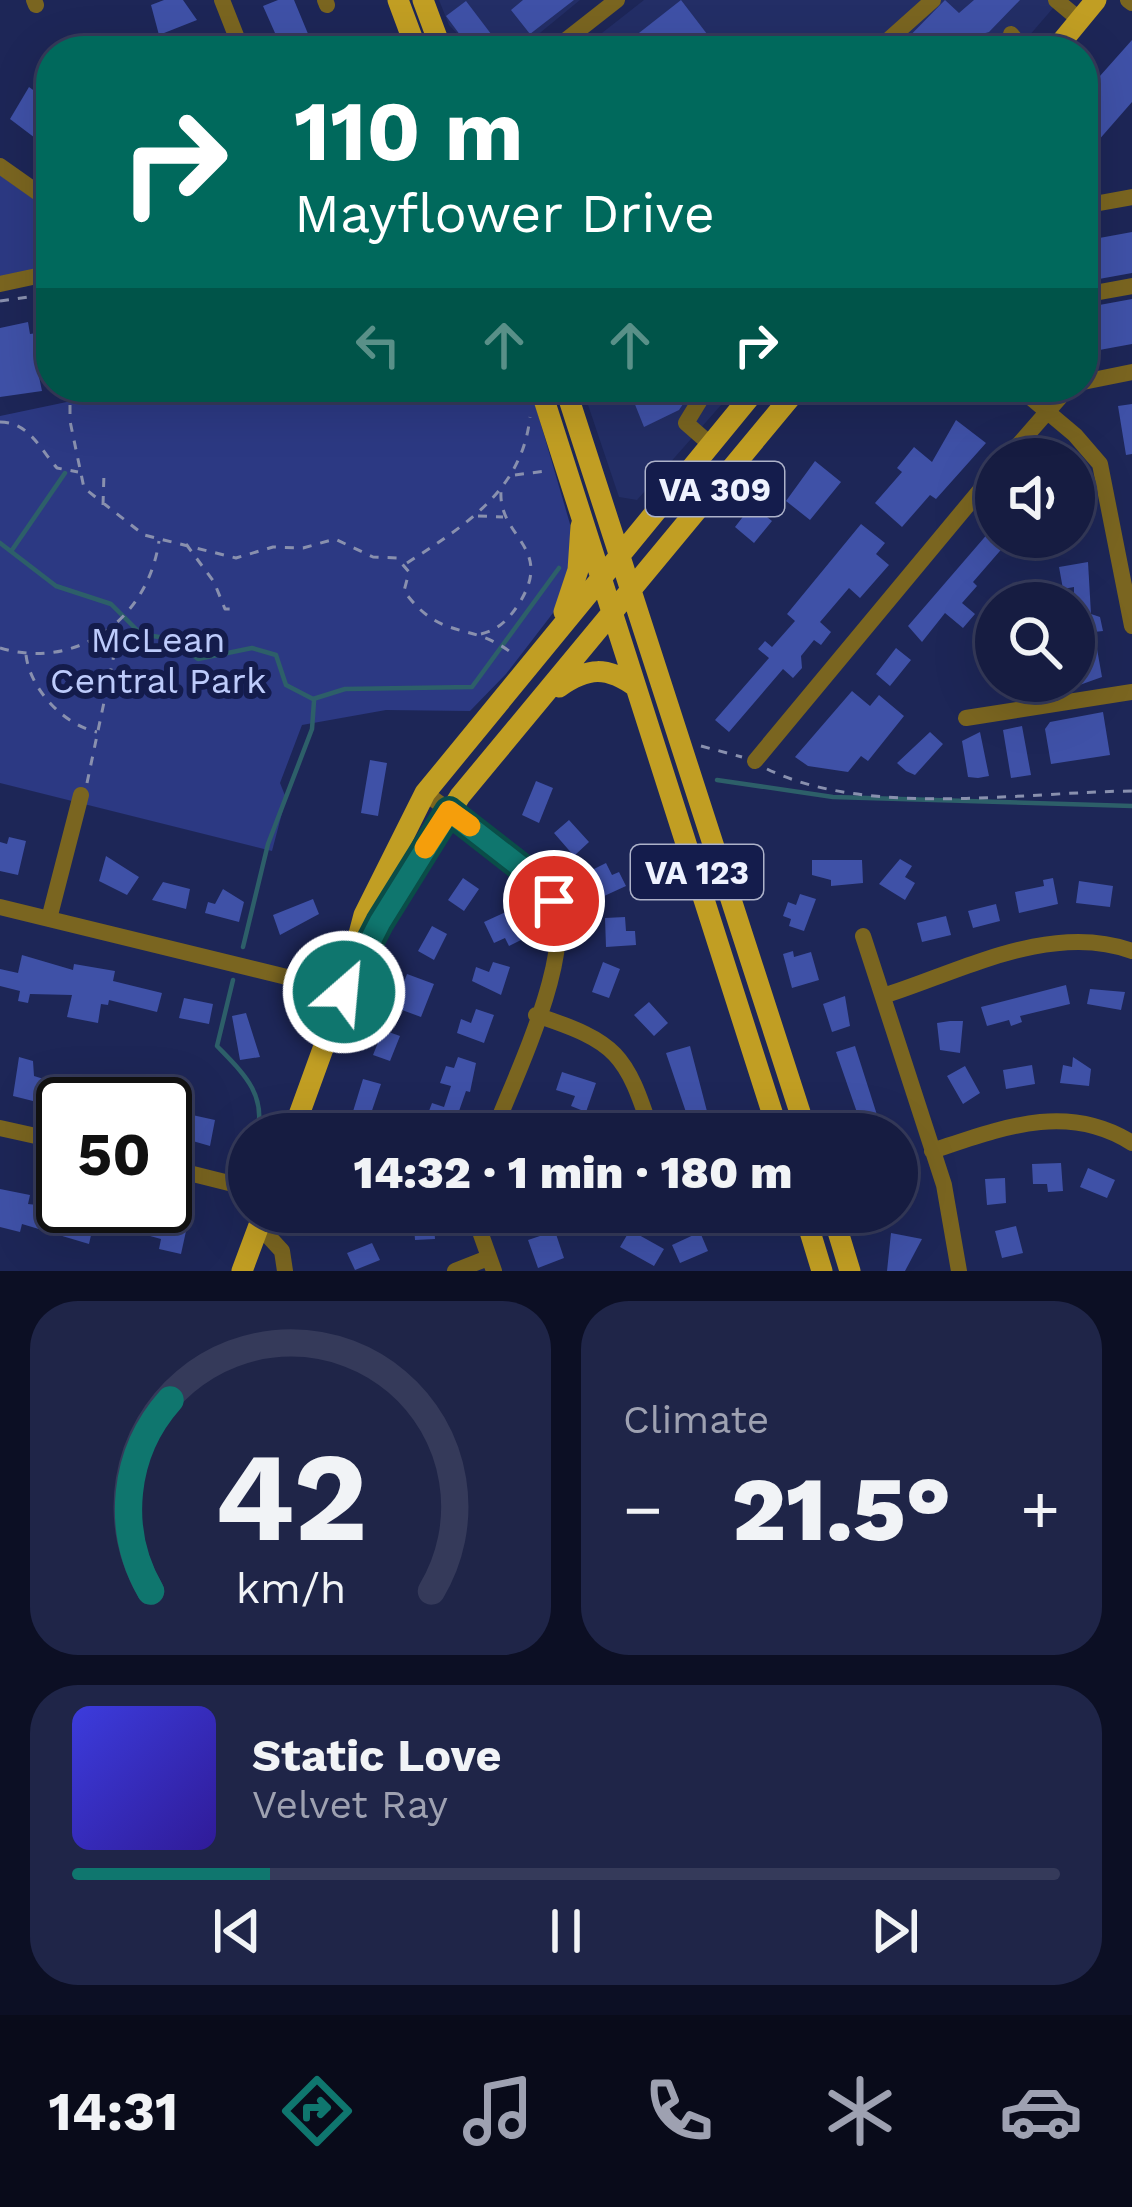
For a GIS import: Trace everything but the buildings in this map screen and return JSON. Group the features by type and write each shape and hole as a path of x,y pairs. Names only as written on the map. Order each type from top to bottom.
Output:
{"main road":[{"path":"398,0 411,36"},
{"path":"423,0 436,36"},
{"path":"1066,36 1096,0"},
{"name":"VA 123","path":"545,402 772,1113"},
{"name":"VA 123","path":"570,402 800,1113"},
{"name":"VA 309","path":"602,575 745,402"},
{"name":"VA 309","path":"613,611 787,402"},
{"path":"601,498 626,515 651,516"},
{"path":"560,625 578,570 581,513"},
{"path":"300,1113 344,992 370,900 425,793 602,575"},
{"path":"344,992 380,922 449,811 613,611"},
{"path":"539,701 593,669 613,672 636,687"},
{"path":"242,1271 257,1233"},
{"path":"810,1233 822,1271"},
{"path":"838,1233 850,1271"}],"street":[{"path":"222,0 236,36"},
{"path":"893,36 933,0"},
{"path":"1056,0 1079,20"},
{"path":"574,36 615,1"},
{"path":"0,166 36,191"},
{"path":"1098,203 1132,197"},
{"path":"0,284 36,276"},
{"path":"1098,292 1132,286"},
{"path":"1098,379 1132,372"},
{"path":"699,402 686,423 710,444"},
{"path":"1036,402 1100,464 1127,575 1132,626"},
{"path":"1023,438 1053,402"},
{"path":"754,760 975,496"},
{"path":"966,718 1132,692"},
{"path":"425,793 539,881 554,901 560,946 501,1113"},
{"path":"49,919 81,795"},
{"path":"0,907 344,992"},
{"path":"863,935 954,1223 959,1271"},
{"path":"883,996 1053,943 1092,941 1132,951"},
{"path":"536,1015 588,1032 616,1050 633,1075 645,1113"},
{"path":"932,1151 1039,1120 1083,1123 1132,1143"},
{"path":"0,1128 36,1136"},
{"path":"192,1173 228,1182"},
{"path":"271,1233 282,1251 285,1271"},
{"path":"455,1271 491,1265 480,1233"}],"path":[{"path":"0,301 36,295"},
{"path":"72,402 84,488 103,507 159,540 185,542 244,559 272,547 303,548 335,539 404,565 409,572 404,591 425,616 450,631 497,641 512,652"},
{"path":"404,565 476,516 513,476 526,439 529,410"},
{"path":"0,422 23,428 58,468 80,472"},
{"path":"513,476 558,468"},
{"path":"103,507 104,473"},
{"path":"479,634 493,631 512,614 531,578 526,543 505,518 501,490"},
{"path":"476,516 505,518"},
{"path":"0,648 26,655 84,646 114,626 151,578 159,540"},
{"path":"185,542 214,582 225,609 232,609"},
{"path":"81,795 93,768 115,650 114,626"},
{"path":"26,655 36,682 63,716 99,732"},
{"path":"701,746 754,760 821,788 895,796 982,801 1041,791 1132,791"}],"shaded area":[{"path":"439,0 580,0 536,36 460,36 449,25"},
{"path":"644,0 1060,0 1029,36 598,36"},
{"path":"587,402 724,402 637,500 619,497"}],"green space":[{"path":"0,175 36,200 36,274 0,280"},
{"name":"McLean Central Park","path":"67,402 534,402 570,524 573,587 506,674 470,711 386,710 302,725 280,783 286,798 272,851 0,783 0,416"}],"waterway":[{"path":"12,550 65,473"},
{"path":"0,543 56,586 111,604 141,634 171,639 198,659 252,648 276,655 286,685 313,699"},
{"path":"313,699 345,689 472,687 559,568"},
{"path":"243,947 268,844 312,729 314,701"},
{"path":"717,780 833,797 1132,806"},
{"path":"233,980 217,1046 244,1075 259,1113"}],"slow traffic":[{"path":"425,848 449,811 470,826"}],"route":[{"path":"344,992 380,922 449,811 539,881 554,901"}]}
